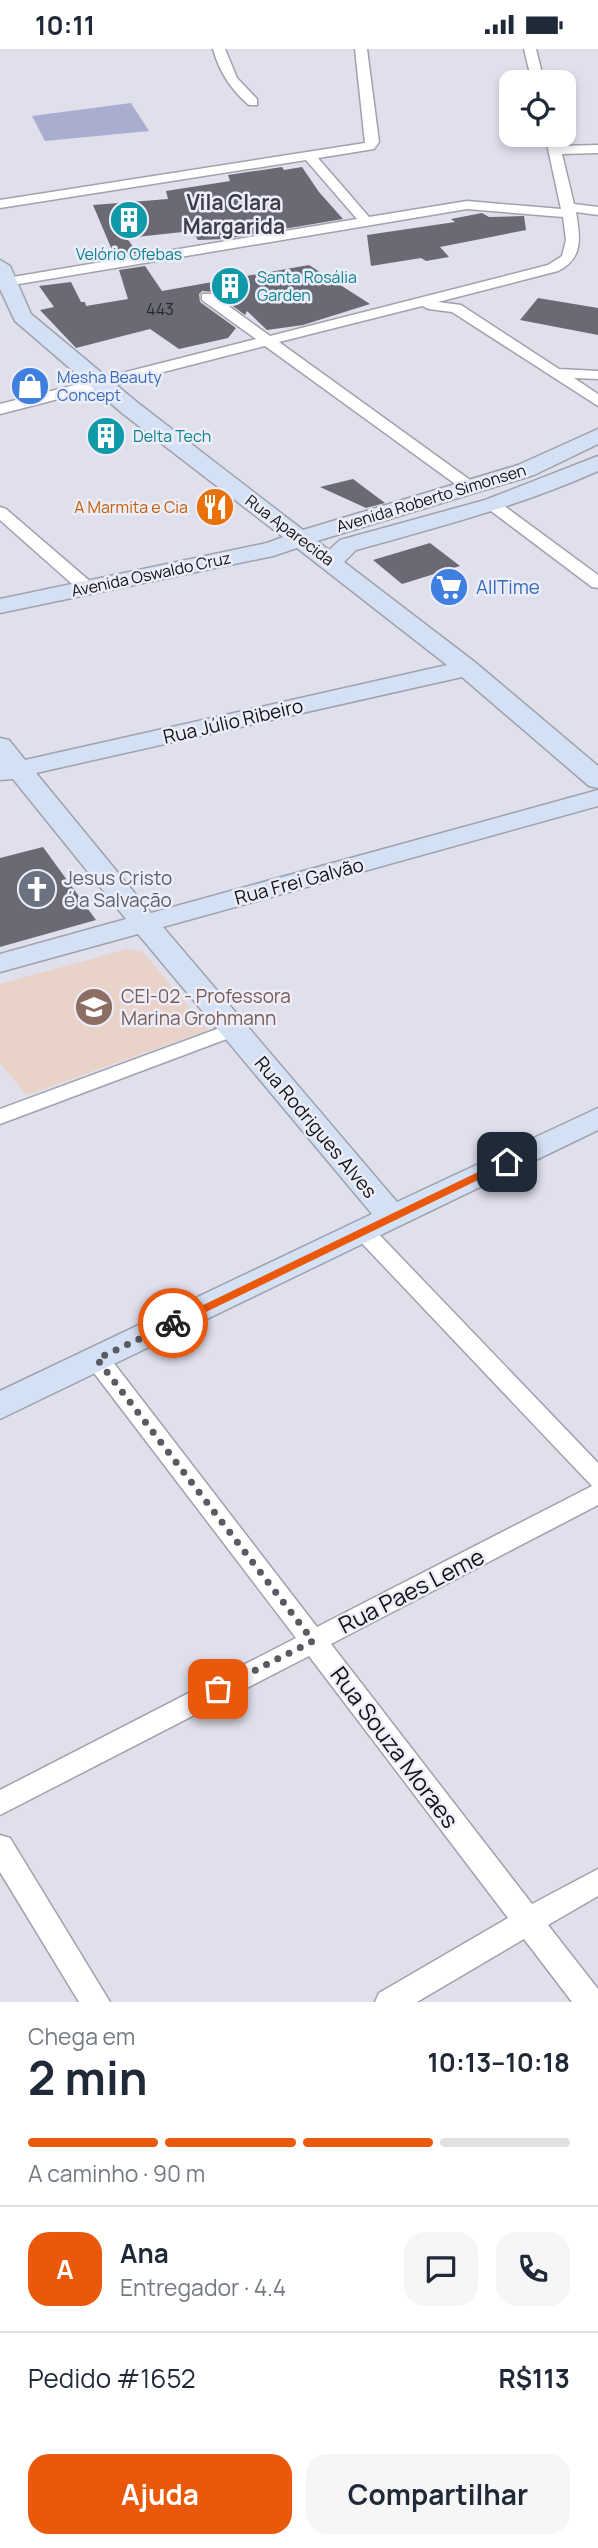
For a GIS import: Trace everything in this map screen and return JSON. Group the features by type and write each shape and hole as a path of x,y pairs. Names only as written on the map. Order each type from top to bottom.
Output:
{"main road":[{"name":"Rua Aparecida","path":"3,274 22,317 101,384 467,668 598,780"},
{"name":"Avenida Roberto Simonsen","path":"301,538 526,470 598,436"},
{"name":"Avenida Roberto Simonsen","path":"332,561 348,545 493,505 549,485 598,463"},
{"name":"Avenida Oswaldo Cruz","path":"0,606 273,549 301,538"},
{"name":"Rua Júlio Ribeiro","path":"10,772 467,668"},
{"name":"Rua Rodrigues Alves","path":"0,746 10,772 144,923 233,1029 378,1224"},
{"name":"Rua Frei Galvão","path":"0,963 598,798"},
{"path":"0,1406 598,1118"}],"street":[{"path":"219,49 239,91 253,101"},
{"path":"0,204 372,144 361,49"},
{"path":"530,49 535,70"},
{"path":"0,409 553,268 566,260 572,250 568,213 554,147"},
{"path":"555,150 598,149"},
{"path":"310,156 365,221"},
{"path":"3,274 479,205 598,213"},
{"path":"456,308 455,300 462,292"},
{"path":"207,297 471,488"},
{"path":"412,305 456,308 598,401"},
{"path":"553,373 598,375"},
{"path":"493,505 598,583"},
{"path":"0,512 86,587"},
{"path":"0,1117 233,1029"},
{"name":"Rua Rodrigues Alves","path":"378,1224 598,1479"},
{"name":"Rua Souza Moraes","path":"97,1359 590,2002"},
{"name":"Rua Paes Leme","path":"0,1803 598,1494"},
{"path":"0,1847 94,2002"},
{"path":"390,2002 598,1881"}],"shaded area":[{"path":"131,103 149,131 45,141 32,116"},
{"name":"CEI-02 - Professora Marina Grohmann","path":"128,949 143,952 208,1030 27,1095 0,1063 0,984"}],"building":[{"path":"282,167 284,170 302,167 319,192 343,219 225,239 198,240 192,231 127,238 137,253 115,257 93,205 168,199 166,191 230,181 228,175"},
{"path":"482,213 489,217 524,216 526,230 440,247 449,257 426,261 421,258 371,266 367,235 455,222 451,219"},
{"path":"309,265 370,304 303,325 267,330 247,311 245,315 214,292 202,291 199,294 200,302 236,328 228,338 179,349 150,329 76,348 40,310 54,307 39,286 71,282 81,302 85,302 86,306 128,299 119,270 145,266 162,291"},
{"path":"538,298 598,308 598,335 520,320"},
{"path":"353,479 385,503 366,508 320,487"},
{"path":"430,543 460,566 402,584 373,560"},
{"name":"Jesus Cristo é a Salvação","path":"43,847 96,920 0,947 0,858"}],"way so far":[{"path":"173,1323 97,1359 313,1641 218,1689"}],"place":[{"name":"Velório Ofebas","path":"129,220"},
{"name":"Santa Rosália Garden","path":"230,286"},
{"name":"Mesha Beauty Concept","path":"30,386"},
{"name":"Delta Tech","path":"106,436"},
{"name":"A Marmita e Cia","path":"215,507"},
{"name":"AllTime","path":"449,587"},
{"name":"Jesus Cristo é a Salvação","path":"37,889"},
{"name":"CEI-02 - Professora Marina Grohmann","path":"94,1007"}],"district":[{"name":"Vila Clara Margarida","path":"234,214"}],"route":[{"path":"173,1323 507,1162"}]}
